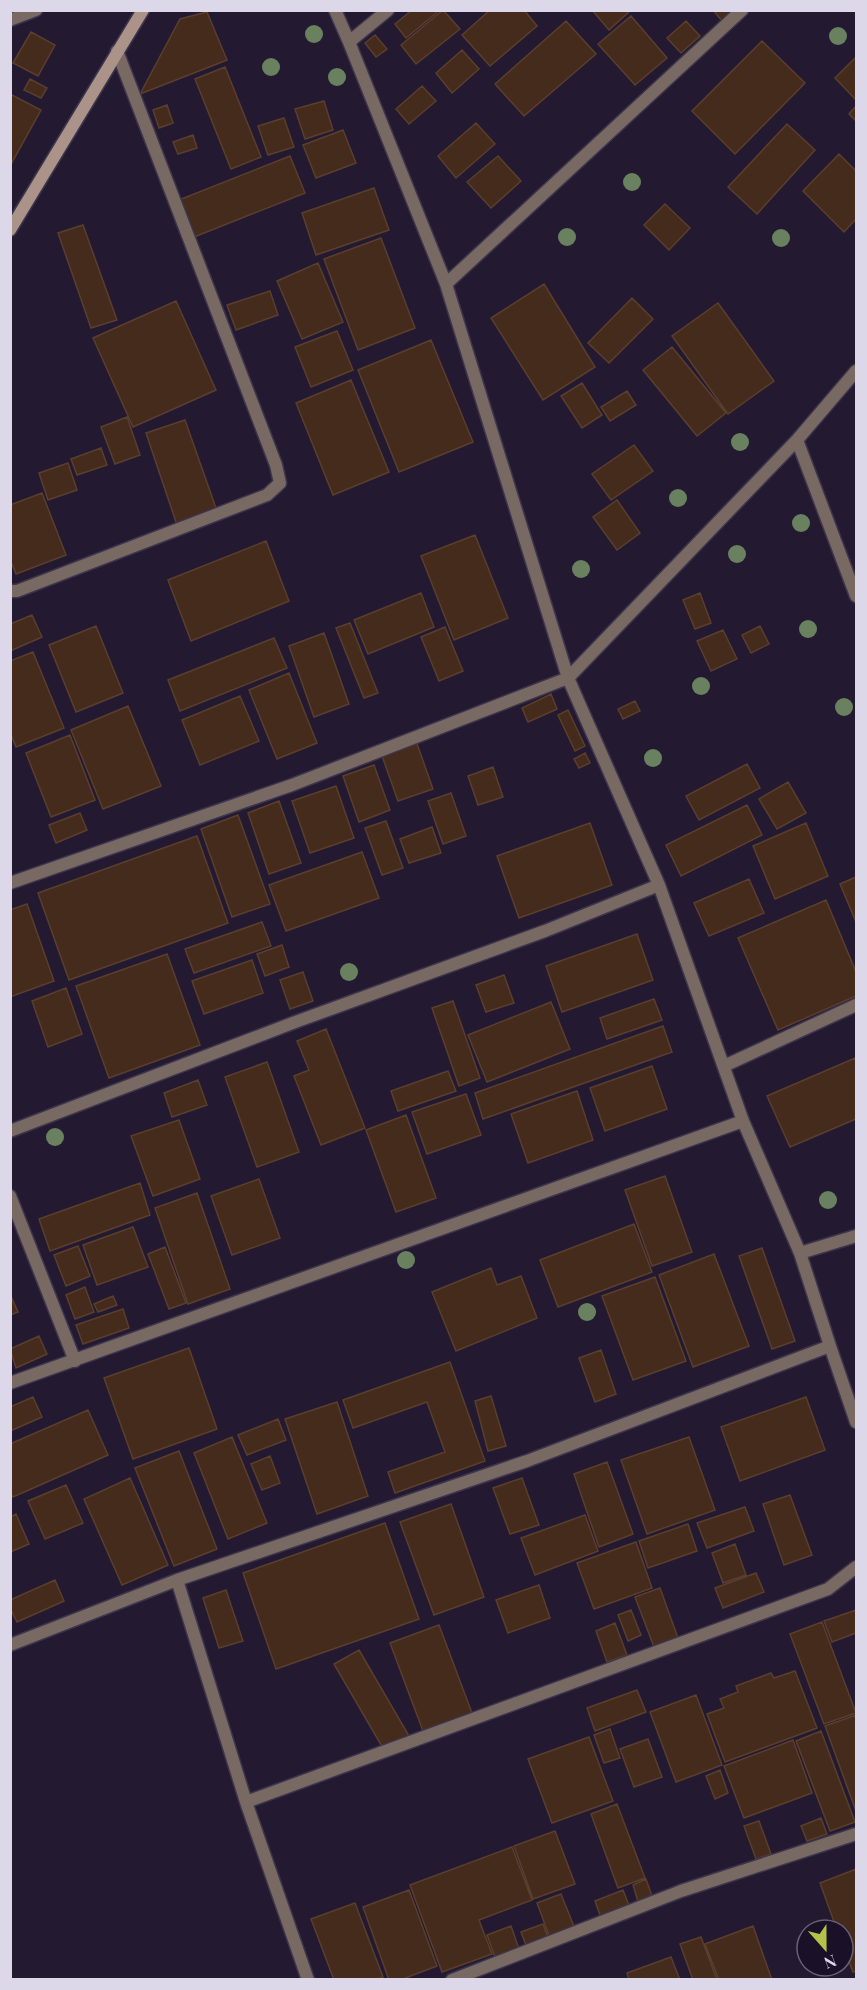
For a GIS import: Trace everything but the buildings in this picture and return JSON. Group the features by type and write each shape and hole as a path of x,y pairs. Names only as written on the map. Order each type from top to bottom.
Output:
{"street":[{"path":"10,20 36,10"},
{"path":"10,230 143,10"},
{"path":"335,10 446,284 568,678 659,885 743,1121 800,1253 856,1422"},
{"path":"349,42 388,10"},
{"path":"446,284 742,10"},
{"path":"10,591 28,587 267,495 280,483 276,465 117,51"},
{"path":"10,883 292,785 568,678 798,440 856,371"},
{"path":"798,440 856,596"},
{"path":"10,1131 298,1021 545,931 659,885"},
{"path":"724,1066 856,1005"},
{"path":"10,1383 743,1121"},
{"path":"10,1196 75,1360"},
{"path":"800,1253 856,1236"},
{"path":"10,1645 177,1580 527,1461 830,1346"},
{"path":"246,1802 828,1589 856,1567"},
{"path":"177,1580 246,1802 308,1980"},
{"path":"452,1980 681,1891 856,1834"}]}
